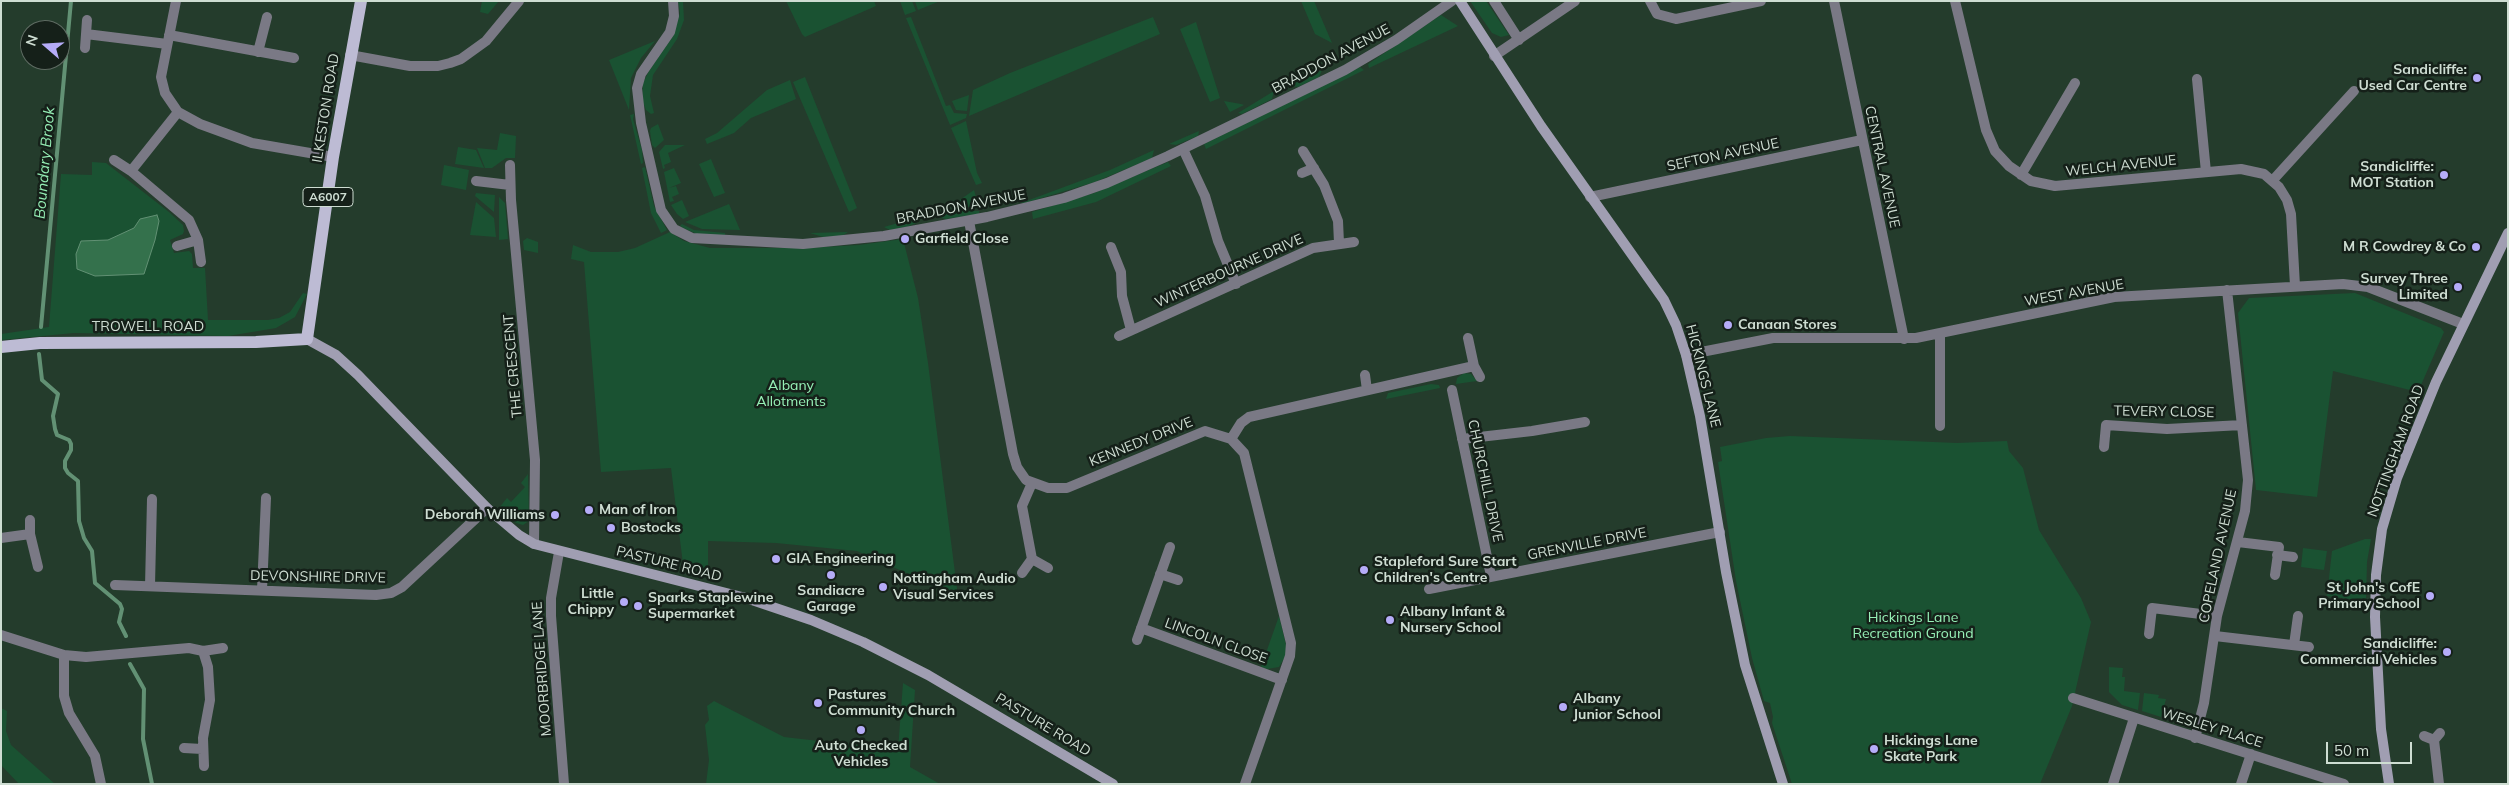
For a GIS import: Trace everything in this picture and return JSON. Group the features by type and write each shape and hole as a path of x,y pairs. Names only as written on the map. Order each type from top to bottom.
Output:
{"main road":[{"name":"ILKESTON ROAD","path":"307,339 333,157 361,1"},
{"name":"HICKINGS LANE","path":"1460,1 1494,56 1590,197 1664,300 1676,325 1686,355 1708,461 1745,666 1783,784"},
{"name":"NOTTINGHAM ROAD","path":"2389,784 2381,729 2377,679 2375,617 2380,539 2401,469 2432,391 2462,324 2508,233"},
{"name":"TROWELL ROAD","path":"1,347 40,342 256,342 307,339"},
{"name":"PASTURE ROAD","path":"307,339 336,355 358,375 487,508 518,535 534,544 559,552 746,598 846,635 950,686 1112,784"}],"street":[{"path":"176,1 161,67 162,84 165,93 178,112 192,121 252,143 333,157"},
{"path":"350,55 410,66 438,66 450,63 472,52 486,41 519,1"},
{"name":"BRADDON AVENUE","path":"673,1 672,26 663,44 641,74 637,99 661,210 674,229 685,236 700,240 803,244 884,236 969,221 1064,198 1107,183 1183,149 1372,55 1452,1"},
{"path":"1494,1 1519,40"},
{"path":"1494,56 1575,1"},
{"path":"1650,1 1657,14 1676,19 1761,1"},
{"name":"CENTRAL AVENUE","path":"1834,1 1904,339"},
{"name":"WELCH AVENUE","path":"1955,1 1986,130 1995,151 2008,166 2021,175 2040,184 2070,186 2247,169 2264,174 2273,180"},
{"path":"258,52 267,17"},
{"path":"85,48 87,20"},
{"path":"86,34 168,39 294,58"},
{"path":"2197,79 2206,172"},
{"path":"2021,175 2076,83"},
{"path":"2295,286 2291,214 2283,192 2273,180 2354,91"},
{"path":"131,171 178,112"},
{"name":"SEFTON AVENUE","path":"1590,197 1862,140"},
{"path":"1183,149 1205,196 1218,241 1236,284"},
{"path":"1303,151 1324,185 1338,221 1339,244"},
{"path":"114,160 131,171 184,214 194,227 201,262"},
{"name":"THE CRESCENT","path":"510,165 510,185 535,460 534,544"},
{"path":"1302,173 1314,168"},
{"path":"476,181 510,185"},
{"path":"969,221 1013,454 1020,472 1032,483 1022,506 1032,559 1022,573"},
{"path":"177,246 198,240"},
{"name":"WINTERBOURNE DRIVE","path":"1119,336 1313,248 1354,242"},
{"path":"1110,246 1121,272 1122,296 1131,330"},
{"name":"WEST AVENUE","path":"1686,355 1773,338 1904,339 2114,297 2295,286 2356,284 2462,324"},
{"name":"COPELAND AVENUE","path":"2195,738 2204,703 2217,616 2245,511 2248,480 2226,290"},
{"path":"1940,333 1940,426"},
{"path":"1468,338 1474,366 1480,377"},
{"path":"1245,784 1290,656 1291,639 1246,458 1240,446 1231,438 1241,423 1250,418 1474,366"},
{"path":"1365,375 1367,390"},
{"name":"CHURCHILL DRIVE","path":"1452,390 1491,576"},
{"path":"1462,439 1522,433 1585,422"},
{"name":"TEVERY CLOSE","path":"2104,446 2106,425 2167,429 2242,425"},
{"name":"KENNEDY DRIVE","path":"1032,483 1048,488 1067,488 1205,432 1231,438"},
{"path":"262,590 266,498"},
{"path":"150,586 152,499"},
{"name":"DEVONSHIRE DRIVE","path":"116,585 376,595 391,593 402,587 487,508"},
{"path":"30,520 30,534 38,567"},
{"name":"GRENVILLE DRIVE","path":"1429,589 1720,532"},
{"path":"1,538 30,534"},
{"path":"2238,542 2278,547 2275,575"},
{"path":"1136,640 1170,547"},
{"name":"MOORBRIDGE LANE","path":"559,552 551,598 551,616 564,784"},
{"path":"2278,555 2293,557"},
{"path":"1032,559 1048,568"},
{"path":"1160,574 1178,580"},
{"path":"2149,634 2152,608 2217,616"},
{"path":"2294,645 2298,616"},
{"name":"LINCOLN CLOSE","path":"1141,628 1282,680"},
{"path":"1,634 64,655 95,657 189,648 203,651 223,648"},
{"path":"2215,636 2309,647"},
{"path":"203,651 208,666 210,700 202,749 204,766"},
{"path":"64,655 64,696 69,713 95,756 101,784"},
{"name":"WESLEY PLACE","path":"2073,698 2344,784"},
{"path":"2114,784 2134,718"},
{"path":"2424,736 2437,737 2439,784"},
{"path":"184,748 202,749"},
{"path":"2241,784 2251,754"}],"green space":[{"path":"482,1 499,1 488,14 480,12"},
{"path":"678,1 683,1 684,20 677,39 653,75 650,96 654,113 651,114 646,110 642,100 643,83 673,36 680,13"},
{"path":"786,1 874,1 876,6 805,37"},
{"path":"900,1 912,1 916,11 905,15"},
{"path":"915,1 940,1 918,10"},
{"path":"1301,1 1314,1 1332,43 1315,34"},
{"path":"1470,1 1486,1 1509,35 1501,37 1492,33"},
{"path":"1441,15 1458,26 1369,68 1368,64"},
{"path":"911,17 946,106 950,105 954,113 967,114 966,118 950,125 906,18"},
{"path":"1153,17 1160,34 969,116 973,90 1010,73"},
{"path":"1196,22 1220,98 1210,102 1180,29"},
{"path":"655,41 641,58 631,78 629,110 609,60"},
{"path":"1360,67 1364,70 1206,149 1204,144"},
{"path":"1322,70 1319,77 1298,87 1286,85"},
{"path":"805,77 857,208 849,212 793,82"},
{"path":"790,80 796,99 751,118 734,133 707,144 705,139 717,133 767,90"},
{"path":"1274,91 1272,99 1242,114 1238,113"},
{"path":"969,95 967,111 956,110 952,101"},
{"path":"1224,101 1241,104 1244,105 1230,112"},
{"path":"634,114 633,119 642,150 643,163 641,164 630,115"},
{"path":"966,121 977,173 982,183 976,185 951,128"},
{"path":"658,124 664,140 655,148 652,145 650,131 651,128"},
{"path":"1199,131 1198,136 1176,145 1169,144"},
{"path":"500,133 516,136 515,158 506,158 492,168 485,168 477,148 497,150"},
{"path":"665,145 685,145 668,153 671,162 664,165 665,168 663,169 659,152"},
{"path":"458,147 476,150 484,168 455,164"},
{"path":"1154,150 1152,158 1095,182 1021,203 1110,170"},
{"path":"711,159 725,193 714,197 699,164"},
{"path":"92,162 106,163 183,225 183,234 170,240 174,253 189,251 192,254 193,268 205,268 208,320 268,320 279,318 290,312 303,293 307,294 295,317 276,328 228,336 74,333 1,340 1,334 49,327 61,174 92,175"},
{"path":"1168,162 1171,166 1096,202 1033,219 1032,212 1094,193"},
{"path":"444,165 469,170 466,190 441,185"},
{"path":"645,167 654,206 667,230 661,233 651,213 642,168"},
{"path":"674,168 681,183 669,188 676,186 679,194 672,197 674,201 670,202 664,172"},
{"path":"974,190 979,207 955,207 954,204"},
{"path":"476,193 495,195 494,212 475,196"},
{"path":"499,197 505,203 508,239 499,240"},
{"path":"682,200 689,216 683,219 671,205"},
{"path":"476,202 494,218 496,237 470,235"},
{"path":"729,204 740,230 702,229 685,222"},
{"path":"946,210 979,211 979,214 946,219 940,217 936,212"},
{"path":"923,216 916,223 907,227 890,230 884,227"},
{"path":"682,224 694,230 725,233 725,236 697,234 680,226"},
{"name":"Albany Allotments","path":"670,232 684,241 710,248 806,248 859,245 903,239 918,298 958,596 857,551 776,543 708,541 708,569 683,564 671,468 601,472 584,262 571,259 573,245 591,252 618,252 635,248"},
{"path":"848,232 842,236 823,237 810,233"},
{"path":"527,238 538,242 538,253 524,250 523,241"},
{"path":"2355,293 2441,328 2444,332 2418,392 2333,371 2317,497 2256,490 2238,313 2249,298"},
{"path":"1464,373 1471,374 1477,381 1456,384 1457,378"},
{"path":"1431,384 1439,385 1440,388 1386,399 1388,393"},
{"name":"Hickings Lane Recreation Ground","path":"1790,436 1957,443 2007,441 2009,451 2023,468 2039,530 2081,598 2091,622 2072,706 2040,784 1792,784 1772,723 1773,717 1770,703 1764,701 1752,658 1736,581 1718,462 1722,461 1720,447 1766,438"},
{"path":"528,474 529,521 523,525 516,523 499,508 507,498 511,502 525,487 521,483"},
{"path":"2365,539 2371,539 2367,562 2366,601 2327,596 2332,551"},
{"path":"2303,548 2327,551 2324,570 2301,567"},
{"path":"1279,616 1286,645 1286,655 1279,667 1267,669 1261,667"},
{"path":"2109,667 2123,668 2122,677 2125,677 2124,691 2140,693 2138,710 2122,705 2109,692"},
{"path":"903,683 915,690 910,767 940,784 706,784 709,760 705,725 709,720 707,706 714,701 784,737 898,750"},
{"path":"2144,693 2159,695 2158,698 2166,699 2161,717 2142,711"},
{"path":"1,708 7,711 6,731 11,745 55,784 19,784 1,765"}],"shaded area":[{"path":"157,215 159,221 155,240 144,274 95,276 77,269 76,254 81,241 108,240 134,228 140,219"}],"waterway":[{"name":"Boundary Brook","path":"41,327 71,1"},
{"name":"Boundary Brook","path":"39,354 42,380 58,394 53,416 57,435 69,440 71,444 71,450 65,461 65,468 78,481 79,521 84,538 92,551 95,583 120,604 122,609 119,622 126,636"},
{"name":"Boundary Brook","path":"130,664 144,689 143,739 152,784"}],"place":[{"name":"Sandicliffe: Used Car Centre","path":"2477,78"},
{"name":"Sandicliffe: MOT Station","path":"2444,175"},
{"name":"Garfield Close","path":"905,239"},
{"name":"M R Cowdrey & Co","path":"2476,247"},
{"name":"Survey Three Limited","path":"2458,287"},
{"name":"Canaan Stores","path":"1728,325"},
{"name":"Man of Iron","path":"589,510"},
{"name":"Deborah Williams","path":"555,515"},
{"name":"Bostocks","path":"611,528"},
{"name":"GIA Engineering","path":"776,559"},
{"name":"Stapleford Sure Start Children's Centre","path":"1364,570"},
{"name":"Sandiacre Garage","path":"831,575"},
{"name":"Nottingham Audio Visual Services","path":"883,587"},
{"name":"St John's CofE Primary School","path":"2430,596"},
{"name":"Little Chippy","path":"624,602"},
{"name":"Sparks Staplewine Supermarket","path":"638,606"},
{"name":"Albany Infant & Nursery School","path":"1390,620"},
{"name":"Sandicliffe: Commercial Vehicles","path":"2447,652"},
{"name":"Pastures Community Church","path":"818,703"},
{"name":"Albany Junior School","path":"1563,707"},
{"name":"Auto Checked Vehicles","path":"861,730"},
{"name":"Hickings Lane Skate Park","path":"1874,749"}]}
